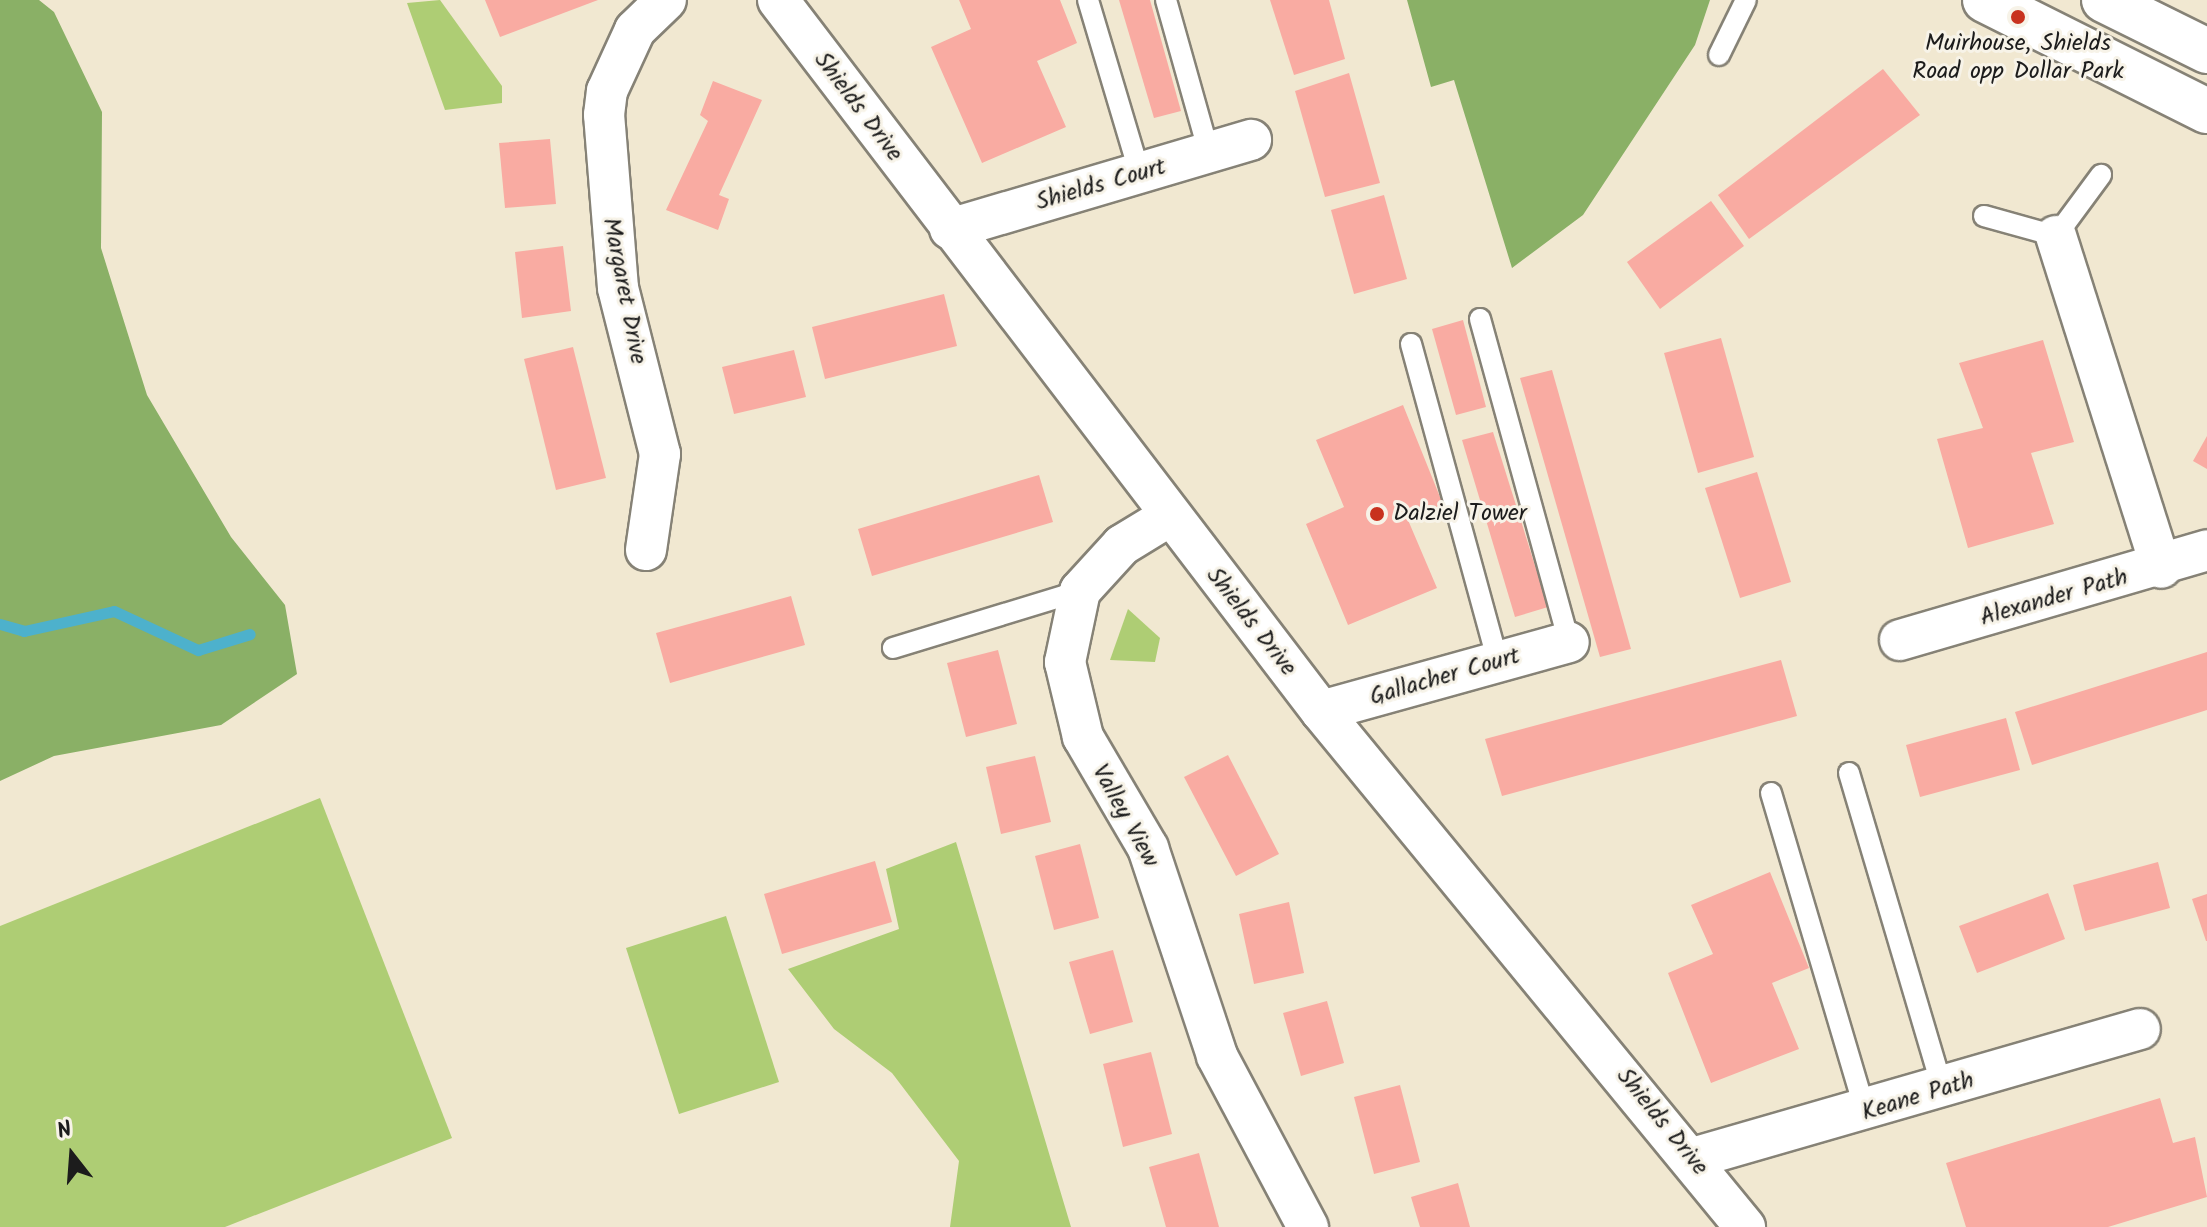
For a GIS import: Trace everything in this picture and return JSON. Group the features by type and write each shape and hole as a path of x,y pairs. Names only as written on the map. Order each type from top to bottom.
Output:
{"main road":[{"path":"1985,0 2207,111"},
{"path":"2104,0 2207,51"}],"street":[{"name":"Margaret Drive","path":"646,550 660,454 618,288 604,115 607,91 635,30 666,0"},
{"name":"Shields Drive","path":"778,0 1168,517 1321,711 1693,1158 1745,1227"},
{"name":"Shields Court","path":"950,229 1251,140"},
{"path":"2056,236 2161,568"},
{"path":"1080,591 1122,545 1168,517"},
{"name":"Alexander Path","path":"1900,640 2161,568 2207,550"},
{"name":"Valley View","path":"1080,591 1065,662 1083,737 1148,848 1217,1056 1308,1227"},
{"name":"Gallacher Court","path":"1321,711 1569,642"},
{"name":"Keane Path","path":"1693,1158 1866,1113 2140,1029"}],"lane":[{"path":"1088,0 1140,174"},
{"path":"1166,0 1209,153"},
{"path":"1719,55 1746,0"},
{"path":"1984,216 2056,236 2101,175"},
{"path":"1480,319 1569,642"},
{"path":"1411,344 1498,662"},
{"path":"893,648 1080,591"},
{"path":"1849,773 1943,1090"},
{"path":"1771,793 1866,1113"}],"green space":[{"path":"0,0 39,0 54,12 102,112 101,248 147,395 231,537 285,605 297,674 221,725 54,756 0,781"},
{"path":"440,0 502,86 502,103 445,110 407,3"},
{"path":"1407,0 1710,0 1695,45 1583,215 1512,268 1454,80 1431,87"},
{"path":"1128,609 1160,638 1155,662 1110,660"},
{"path":"320,798 452,1138 225,1227 0,1227 0,926"},
{"path":"956,842 1071,1227 950,1227 959,1161 892,1073 834,1029 788,969 899,929 886,869"},
{"path":"726,916 779,1082 679,1114 626,948"}],"building":[{"path":"485,0 598,0 500,37"},
{"path":"959,0 1060,0 1077,43 1037,61 1066,127 982,163 931,47 971,29"},
{"path":"1119,0 1150,0 1181,111 1154,118"},
{"path":"1270,0 1329,0 1345,59 1294,75"},
{"path":"1883,69 1920,115 1749,239 1718,195"},
{"path":"1349,73 1380,183 1325,197 1295,91"},
{"path":"713,81 762,100 719,195 729,199 718,230 666,210 708,121 700,115"},
{"path":"550,139 556,204 505,208 499,143"},
{"path":"1384,195 1407,279 1354,294 1331,210"},
{"path":"1711,201 1744,246 1660,309 1627,262"},
{"path":"563,246 571,311 522,318 515,252"},
{"path":"944,294 957,346 825,379 812,327"},
{"path":"1463,320 1486,407 1456,415 1432,329"},
{"path":"1721,338 1754,457 1698,473 1664,353"},
{"path":"2043,340 2074,442 2031,453 2054,524 1968,548 1937,439 1983,428 1959,363"},
{"path":"573,347 606,478 556,490 524,359"},
{"path":"794,350 806,397 734,414 722,367"},
{"path":"1552,370 1631,649 1600,657 1520,378"},
{"name":"Dalziel Tower","path":"1403,405 1444,507 1408,520 1437,588 1348,625 1306,524 1344,507 1316,440"},
{"path":"1493,432 1548,607 1515,617 1462,440"},
{"path":"2207,436 2207,469 2193,461"},
{"path":"1757,472 1791,582 1740,598 1705,488"},
{"path":"1039,475 1053,522 872,576 858,529"},
{"path":"791,596 805,645 670,683 656,633"},
{"path":"998,650 1017,724 966,737 947,663"},
{"path":"2207,652 2207,710 2032,765 2015,712"},
{"path":"1781,660 1797,716 1502,796 1485,739"},
{"path":"2006,718 2020,770 1920,797 1906,745"},
{"path":"1228,755 1279,854 1236,876 1184,777"},
{"path":"1035,756 1051,822 1001,834 986,767"},
{"path":"1080,844 1099,918 1054,930 1035,856"},
{"path":"875,861 892,922 782,954 764,894"},
{"path":"2158,862 2170,908 2085,931 2073,885"},
{"path":"1770,872 1809,968 1772,983 1799,1049 1711,1083 1668,973 1713,954 1691,905"},
{"path":"2048,893 2065,939 1977,973 1959,926"},
{"path":"2207,894 2207,941 2206,941 2192,899"},
{"path":"1289,902 1304,973 1254,984 1239,914"},
{"path":"1113,950 1133,1022 1090,1034 1069,962"},
{"path":"1327,1001 1344,1063 1301,1076 1283,1013"},
{"path":"1151,1052 1172,1134 1123,1147 1103,1064"},
{"path":"1400,1085 1420,1162 1374,1174 1354,1097"},
{"path":"2160,1098 2173,1143 2195,1137 2207,1197 2108,1227 1966,1227 1946,1163"},
{"path":"1199,1153 1219,1227 1166,1227 1149,1167"},
{"path":"1458,1183 1470,1227 1420,1227 1411,1197"}],"waterway":[{"path":"0,624 24,631 114,611 198,650 250,634"}],"place":[{"name":"Muirhouse, Shields Road opp Dollar Park","path":"2018,17"},
{"name":"Dalziel Tower","path":"1377,514"}]}
